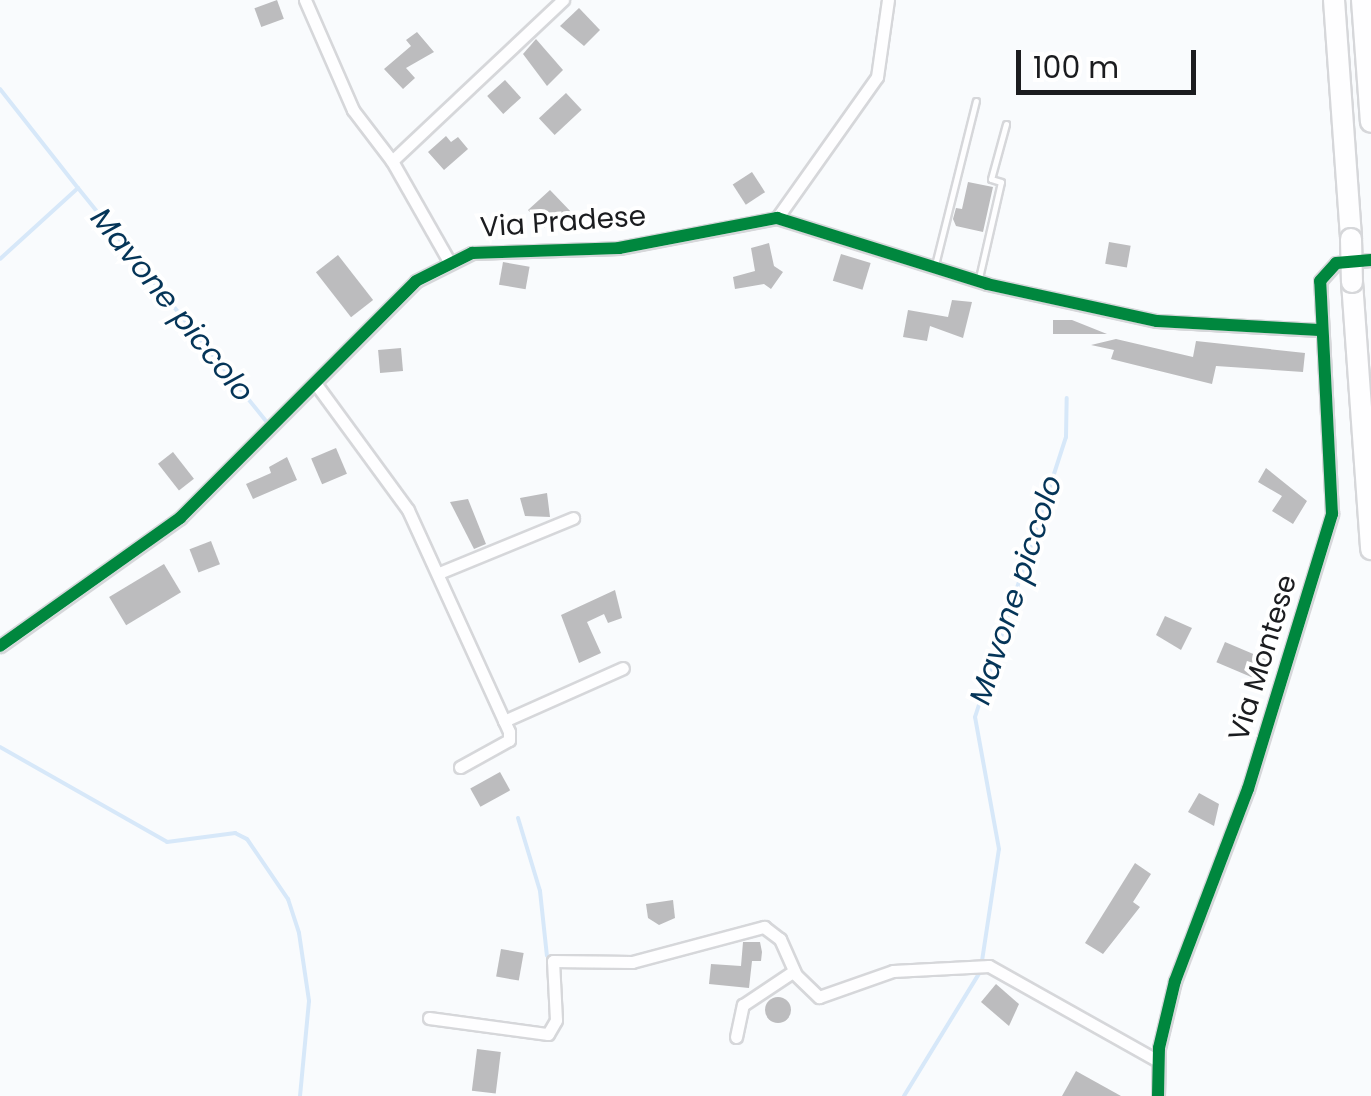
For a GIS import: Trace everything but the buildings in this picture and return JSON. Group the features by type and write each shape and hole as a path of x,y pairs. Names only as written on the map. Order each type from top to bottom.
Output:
{"highway":[{"path":"1334,0 1371,549"},
{"path":"1362,0 1371,122"}],"street":[{"name":"Via Pradese","path":"305,0 353,110 392,161 450,263"},
{"path":"392,161 562,0"},
{"path":"778,218 878,77 888,0"},
{"name":"Via Pradese","path":"0,646 180,518 318,387 416,282 450,263 492,249 618,248 778,218 978,281 1190,327 1318,330"},
{"name":"Via Montese","path":"1158,1096 1158,1060 1175,981 1248,789 1332,514 1317,298 1327,268 1371,260"},
{"path":"318,387 408,510 504,720 509,740 460,766"},
{"path":"439,574 573,518"},
{"path":"504,720 623,668"},
{"path":"429,1018 548,1034 556,1020 553,960 632,962 764,927 780,939 794,971 818,996 893,970 989,966 1158,1060"},
{"path":"736,1037 742,1006 794,971"}],"lane":[{"path":"934,268 976,101"},
{"path":"978,281 1001,182 991,178 1006,124"}],"waterway":[{"name":"Mavone piccolo","path":"0,89 78,188 0,259"},
{"name":"Mavone piccolo","path":"78,188 266,421"},
{"name":"Mavone piccolo","path":"982,961 999,849 975,717 1066,437 1067,398"},
{"name":"Mavone piccolo","path":"0,747 167,842 235,833 247,839 288,899 299,933 309,1001 300,1096"},
{"name":"Mavone piccolo","path":"518,818 540,891 547,956"},
{"name":"Mavone piccolo","path":"904,1096 980,972"}],"cycle path":[{"path":"0,646 180,518 416,281 472,253 619,248 777,218 987,284 1157,321 1319,330"},
{"path":"1158,1096 1159,1048 1175,981 1248,789 1332,514 1320,281 1336,263 1371,260"}]}
